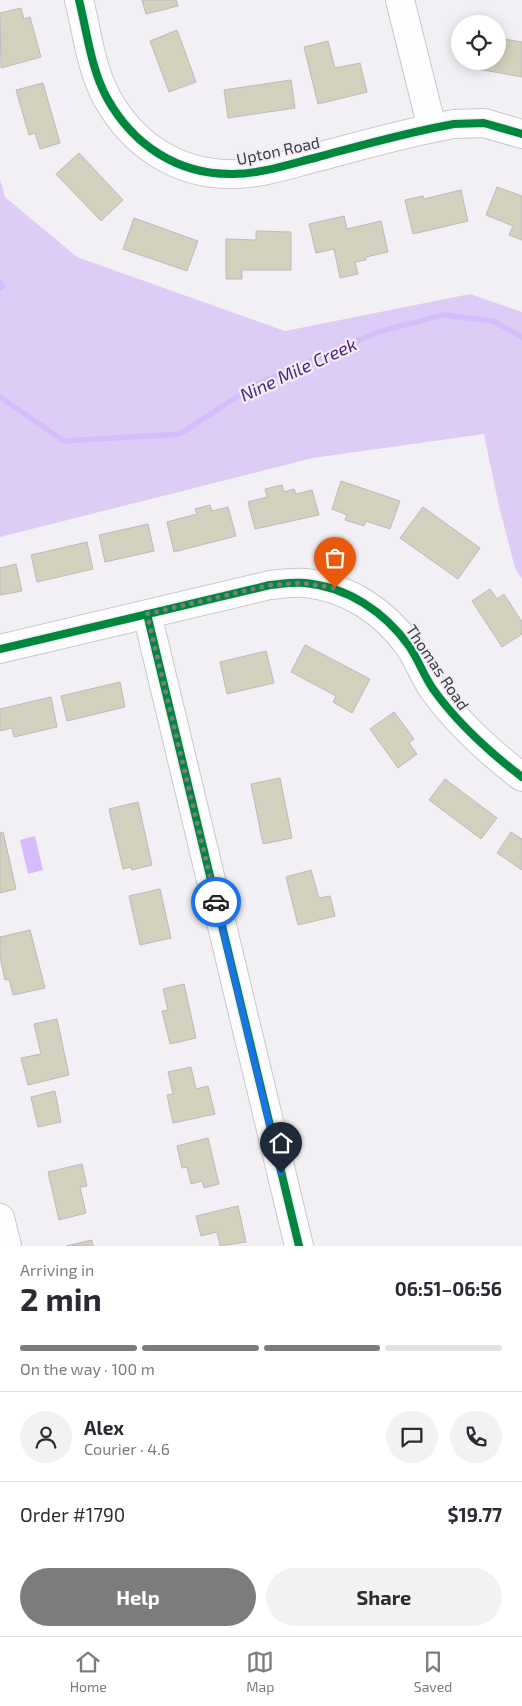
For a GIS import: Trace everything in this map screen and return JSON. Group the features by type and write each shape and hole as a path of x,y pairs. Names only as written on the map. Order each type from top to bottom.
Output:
{"street":[{"name":"Upton Road","path":"79,0 95,67 106,97 124,123 145,145 172,162 202,172 233,174 266,170 454,124 484,123 522,134"},
{"path":"400,0 432,128"},
{"name":"Thomas Road","path":"0,649 270,585 303,583 335,588 363,601 389,622 409,647 432,687 461,725 495,757 522,777"},
{"path":"147,614 299,1246"},
{"path":"0,1218 7,1246"}],"shaded area":[{"path":"0,179 5,197 77,257 285,331 470,294 522,312 522,579 515,568 498,502 484,434 313,458 0,537"},
{"path":"35,836 43,870 28,874 20,840"}],"building":[{"path":"142,0 176,0 178,6 146,14"},
{"path":"21,8 24,19 30,17 41,57 1,68 0,13"},
{"path":"177,30 196,82 169,92 150,41"},
{"path":"506,39 522,42 522,77 484,70 506,70"},
{"path":"328,41 335,68 360,63 367,92 318,104 304,47"},
{"path":"291,80 295,108 228,118 224,90"},
{"path":"43,83 60,143 40,149 35,133 29,135 16,90"},
{"path":"79,153 123,200 101,221 56,174"},
{"path":"497,187 522,196 522,240 509,235 513,226 486,215"},
{"path":"461,190 468,221 413,234 405,200 423,196 424,199"},
{"path":"344,216 347,229 381,221 388,252 366,257 366,260 355,262 358,274 340,278 334,249 316,253 309,224"},
{"path":"134,218 198,241 187,271 123,249"},
{"path":"256,231 291,232 291,270 242,270 242,279 226,279 226,239 256,240"},
{"path":"341,481 400,501 390,529 366,521 364,526 345,520 347,515 332,509"},
{"path":"282,485 284,492 294,489 296,494 312,490 319,515 255,529 248,502 267,497 265,489"},
{"path":"210,505 212,511 228,507 236,536 174,552 167,522 197,514 195,509"},
{"path":"423,507 480,548 458,579 400,538"},
{"path":"148,524 154,551 105,562 99,535"},
{"path":"87,542 93,569 37,582 31,555"},
{"path":"16,564 22,591 0,595 0,568"},
{"path":"490,589 497,599 504,594 522,622 522,634 502,647 472,601"},
{"path":"305,645 370,679 352,713 333,702 336,696 291,672"},
{"path":"266,651 274,683 227,694 220,662"},
{"path":"120,682 125,707 67,721 61,696"},
{"path":"51,697 57,727 14,737 12,728 0,731 0,709"},
{"path":"394,712 414,739 409,743 417,754 398,768 370,729"},
{"path":"280,778 292,838 263,844 251,784"},
{"path":"445,779 497,818 481,839 429,800"},
{"path":"138,802 152,865 132,870 131,867 123,869 109,809"},
{"path":"3,832 16,889 0,893 0,833"},
{"path":"511,832 522,839 522,870 497,853"},
{"path":"311,870 319,898 330,896 335,916 298,925 286,877"},
{"path":"160,889 171,938 140,945 129,896"},
{"path":"30,930 45,988 13,995 9,979 5,980 0,957 0,937"},
{"path":"184,984 196,1038 170,1044 162,1011 168,1010 163,989"},
{"path":"57,1019 69,1075 28,1085 21,1058 41,1054 34,1024"},
{"path":"191,1067 196,1089 208,1086 215,1114 173,1123 167,1095 173,1094 168,1072"},
{"path":"55,1091 61,1122 38,1127 31,1097"},
{"path":"208,1138 219,1184 204,1188 202,1181 191,1184 187,1167 182,1168 177,1146"},
{"path":"82,1164 87,1186 80,1187 86,1213 59,1220 48,1172"},
{"path":"238,1206 246,1242 220,1246 217,1232 201,1236 196,1216"},
{"path":"92,1240 93,1246 66,1246"}],"waterway":[{"name":"Nine Mile Creek","path":"0,282 2,286 0,288"},
{"name":"Nine Mile Creek","path":"0,397 64,441 180,434 255,385 378,332 443,315 493,321 522,337"}],"cycle path":[{"path":"79,0 97,75 107,98 118,115 130,130 159,154 176,163 194,169 213,173 244,174 454,124 484,123 522,134"},
{"path":"0,649 270,585 288,583 321,585 350,595 388,622 409,646 433,689 453,714 485,747 522,777"},
{"path":"147,614 299,1246"}],"way so far":[{"path":"216,902 147,614 270,585 303,583 335,588"}],"route":[{"path":"216,902 281,1173"}]}
